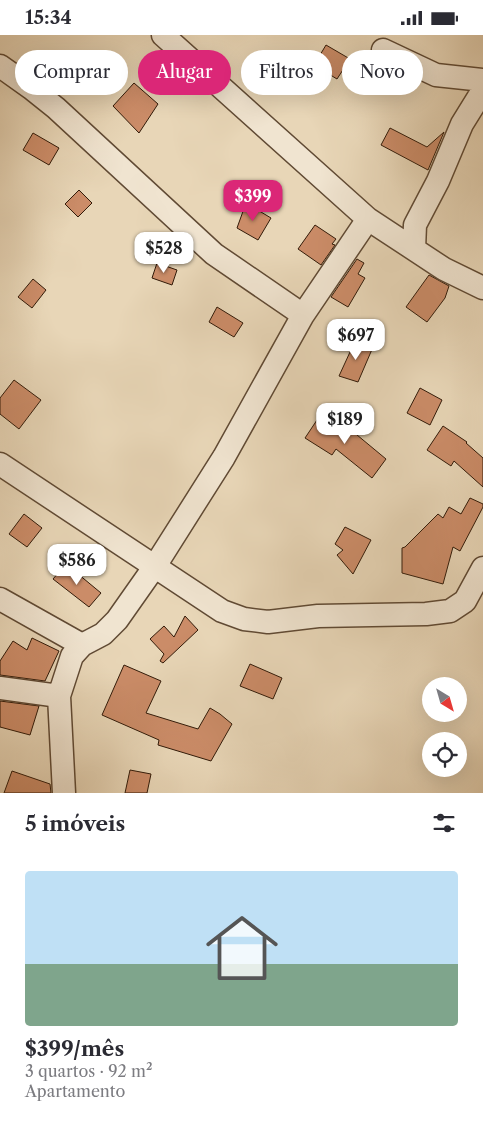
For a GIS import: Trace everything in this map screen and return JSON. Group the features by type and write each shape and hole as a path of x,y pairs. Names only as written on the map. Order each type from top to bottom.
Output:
{"street":[{"path":"163,35 368,219 444,269 483,288"},
{"path":"0,66 56,109 214,254 304,315"},
{"path":"423,69 436,75 483,80"},
{"path":"414,249 415,225 438,181 462,124 483,90"},
{"path":"64,793 59,696 72,656 82,645 103,634 117,620 156,565 224,457 304,315 368,219"},
{"path":"0,464 156,565 222,611 244,619 268,622 318,617 426,614 450,611 465,601 483,568"},
{"path":"0,599 82,645"},
{"path":"0,688 59,696"}],"building":[{"path":"326,45 342,54 342,71 337,79 332,76 332,50 323,50"},
{"path":"134,83 138,86 138,95 148,95 158,104 139,133 113,106 123,95 128,95 128,90"},
{"path":"390,128 427,147 444,132 428,170 381,145"},
{"path":"33,133 59,148 49,165 23,150"},
{"path":"79,190 92,203 78,217 65,204"},
{"path":"246,203 271,218 258,240 237,228"},
{"path":"315,225 336,239 332,244 335,245 321,265 298,249"},
{"path":"357,259 364,263 358,274 365,278 348,307 331,297"},
{"path":"157,263 177,270 172,285 152,278"},
{"path":"429,275 449,286 445,298 427,322 406,307"},
{"path":"33,279 46,290 32,308 18,297"},
{"path":"217,307 243,323 234,337 209,322"},
{"path":"356,339 373,347 358,382 339,376"},
{"path":"14,380 41,400 19,429 0,414 0,398"},
{"path":"420,388 442,400 430,425 407,413"},
{"path":"321,414 342,429 345,425 386,459 372,478 336,449 332,455 305,438"},
{"path":"443,426 467,442 483,458 483,487 454,461 451,466 427,450"},
{"path":"470,498 483,504 483,507 460,551 453,547 443,584 402,573 402,548 438,514 443,518 449,507 461,514"},
{"path":"24,514 42,528 27,547 9,534"},
{"path":"345,527 371,540 353,574 337,555 343,550 335,544"},
{"path":"66,564 101,593 89,607 53,579"},
{"path":"185,616 198,630 163,663 160,661 164,654 150,639 164,626 174,637"},
{"path":"32,638 59,651 45,681 0,675 0,661 13,641 27,650"},
{"path":"250,664 282,678 273,699 240,686"},
{"path":"124,665 161,681 146,713 198,729 210,708 232,724 211,761 158,745 159,740 102,715"},
{"path":"0,701 39,706 30,735 0,727"},
{"path":"130,770 151,774 147,793 125,793"},
{"path":"12,771 50,784 51,793 4,793"}]}
